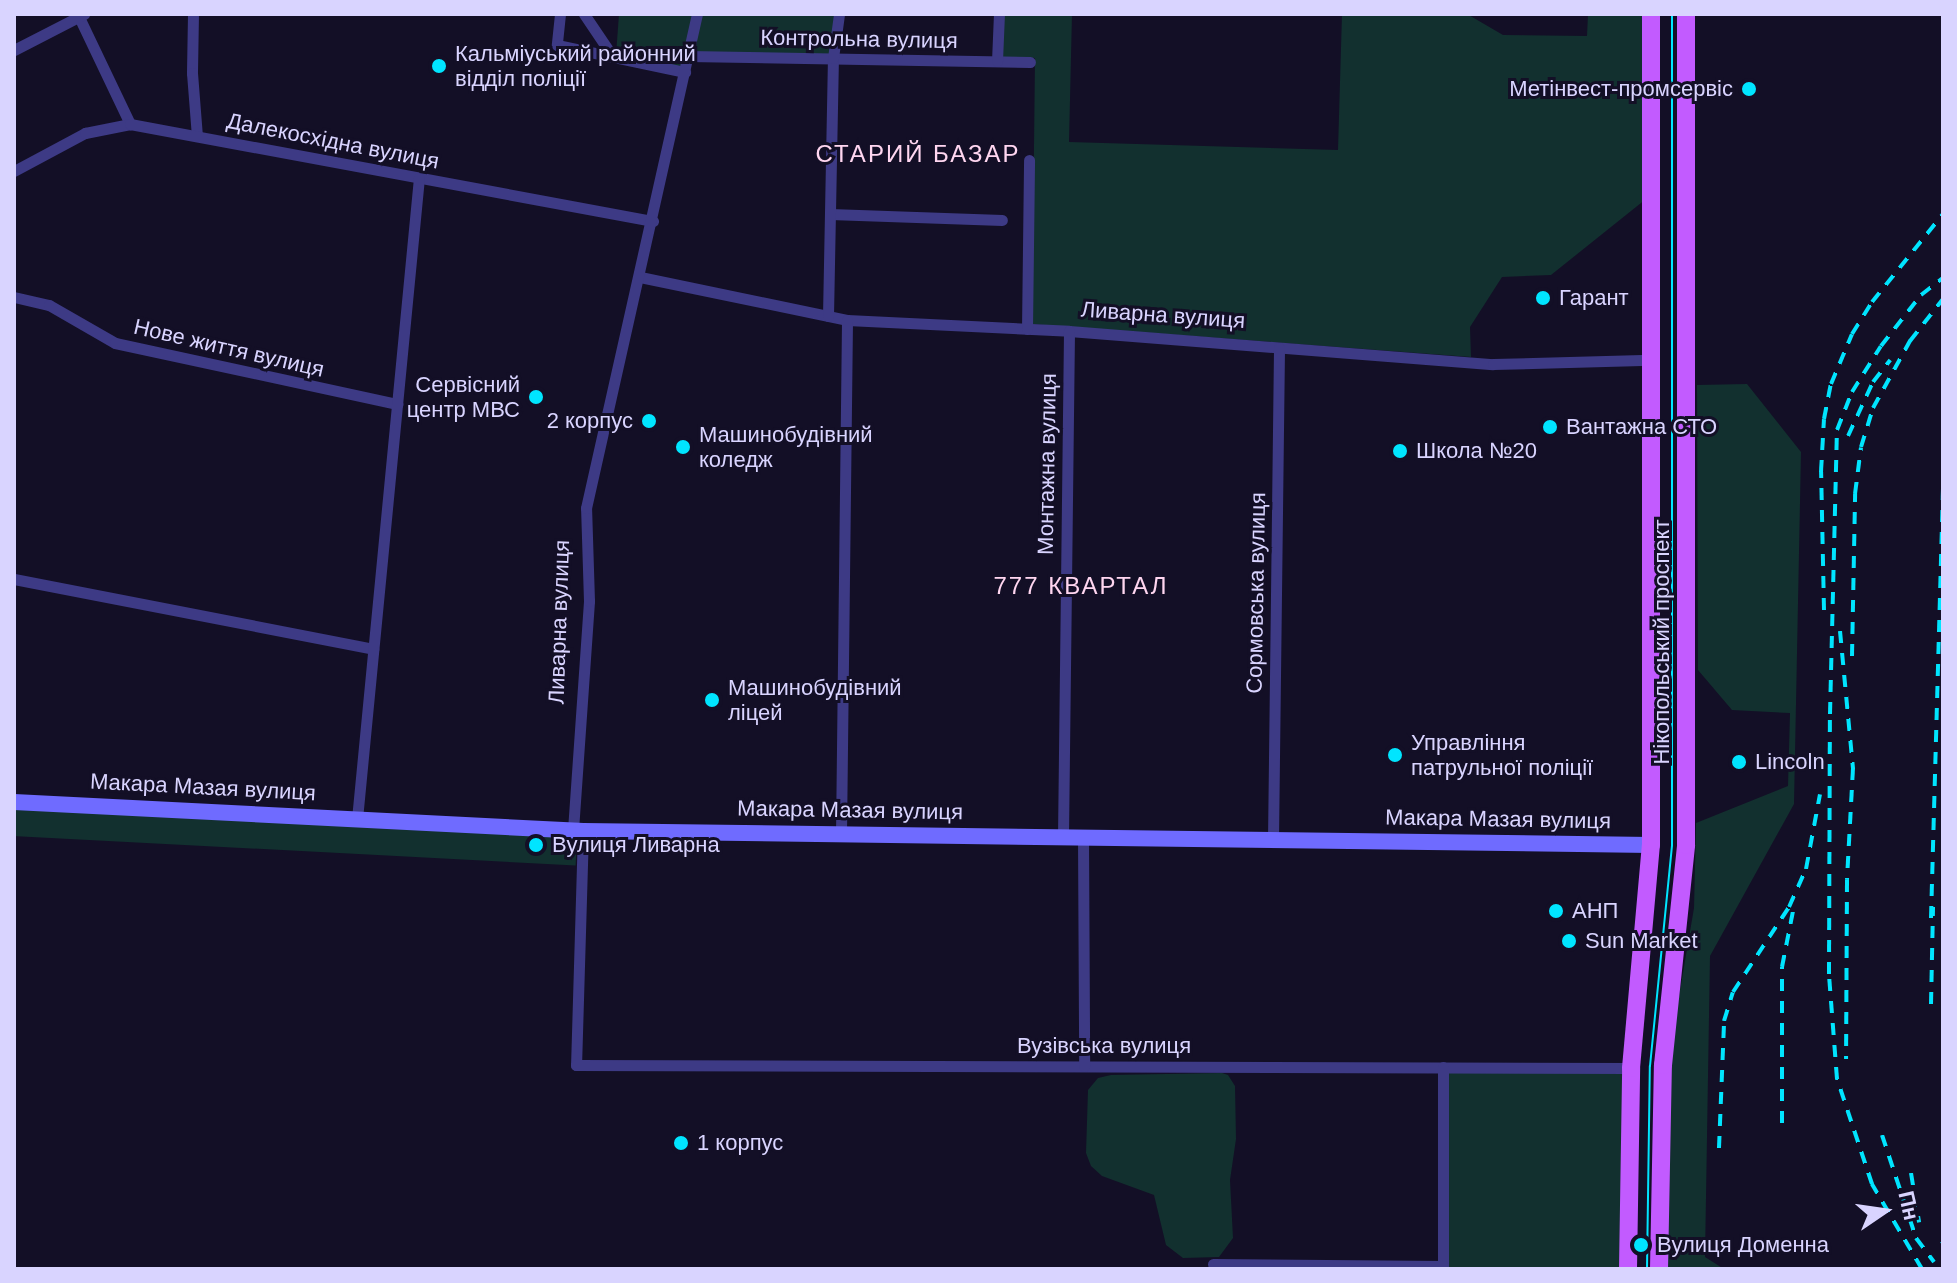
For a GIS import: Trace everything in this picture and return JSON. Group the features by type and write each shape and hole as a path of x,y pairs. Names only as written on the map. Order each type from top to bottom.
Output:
{"main road":[{"name":"Нікопольський проспект","path":"1628,1269 1631,1068 1651,845 1651,14"},
{"name":"Нікопольський проспект","path":"1659,1269 1663,1065 1686,845 1686,14"},
{"name":"Ливарна вулиця","path":"1651,360 1686,359"},
{"name":"Макара Мазая вулиця","path":"14,802 578,830 1686,845"}],"street":[{"path":"193,14 192,73 197,136"},
{"path":"560,14 557,45 685,72"},
{"path":"584,14 613,57"},
{"name":"Ливарна вулиця","path":"576,1065 578,830 589,601 586,508 621,342 653,221 697,14"},
{"path":"828,316 833,58 839,14"},
{"path":"997,61 999,14"},
{"path":"14,50 82,16 130,124"},
{"name":"Контрольна вулиця","path":"688,56 1030,62"},
{"name":"Далекосхідна вулиця","path":"14,171 85,133 130,124 653,221"},
{"path":"1027,329 1029,160"},
{"path":"357,819 419,178"},
{"path":"830,214 1002,220"},
{"name":"Ливарна вулиця","path":"640,277 847,320 1069,331 1493,364 1651,360"},
{"name":"Нове життя вулиця","path":"14,297 49,305 115,343 397,404"},
{"path":"841,834 847,320"},
{"name":"Монтажна вулиця","path":"1063,837 1069,331"},
{"name":"Сормовська вулиця","path":"1273,840 1279,348"},
{"path":"14,579 373,649"},
{"path":"1083,837 1084,1066"},
{"name":"Вузівська вулиця","path":"576,1065 1631,1068"},
{"path":"1213,1264 1443,1268 1443,1067"}],"green space":[{"path":"619,14 694,14 683,69 616,55"},
{"path":"699,14 836,14 831,56 691,53"},
{"path":"1003,14 1072,14 1069,142 1338,150 1342,14 1467,14 1503,35 1587,36 1588,14 1646,14 1646,199 1551,275 1502,277 1470,327 1471,357 1032,324 1035,58 1001,57"},
{"path":"1747,384 1801,452 1794,804 1710,956 1705,1257 1724,1269 1664,1269 1667,1067 1694,908 1696,823 1788,786 1790,713 1732,710 1698,670 1697,385"},
{"path":"14,805 577,835 576,865 14,836"},
{"path":"1447,1072 1626,1072 1626,1269 1447,1269"},
{"path":"1111,1075 1228,1075 1235,1086 1236,1139 1230,1180 1233,1238 1219,1257 1183,1258 1166,1245 1154,1195 1102,1176 1091,1166 1086,1153 1088,1090 1098,1078"}],"tram line":[{"path":"1647,1269 1650,1066 1672,845 1672,14"}],"railway":[{"path":"1824,610 1821,472 1824,419 1831,384 1852,334 1872,302 1943,214"},
{"path":"1922,1269 1872,1184 1837,1079 1829,974 1830,714 1837,430 1852,392 1881,346 1921,295 1943,278"},
{"path":"1852,656 1855,494 1861,447 1873,408 1910,341 1943,299"},
{"path":"1848,436 1873,382 1890,360"},
{"path":"1931,918 1943,481"},
{"path":"1840,631 1853,768 1847,880 1846,1059"},
{"path":"1719,1148 1724,1021 1733,992 1789,907 1806,869 1820,794"},
{"path":"1931,1004 1933,907"},
{"path":"1782,1123 1782,967 1793,911"},
{"path":"1882,1135 1916,1238 1934,1262"},
{"path":"1911,1173 1919,1222"}],"place":[{"name":"Кальміуський районний відділ поліції","path":"439,66"},
{"name":"Метінвест-промсервіс","path":"1749,89"},
{"name":"Гарант","path":"1543,298"},
{"name":"Сервісний центр МВС","path":"536,397"},
{"name":"2 корпус","path":"649,421"},
{"name":"Вантажна СТО","path":"1550,427"},
{"name":"Машинобудівний коледж","path":"683,447"},
{"name":"Школа №20","path":"1400,451"},
{"name":"Машинобудівний ліцей","path":"712,700"},
{"name":"Управління патрульної поліції","path":"1395,755"},
{"name":"Lincoln","path":"1739,762"},
{"name":"Вулиця Ливарна","path":"536,845"},
{"name":"АНП","path":"1556,911"},
{"name":"Sun Market","path":"1569,941"},
{"name":"1 корпус","path":"681,1143"},
{"name":"Вулиця Доменна","path":"1641,1245"}],"district":[{"name":"СТАРИЙ БАЗАР","path":"918,154"},
{"name":"777 КВАРТАЛ","path":"1081,586"}]}
